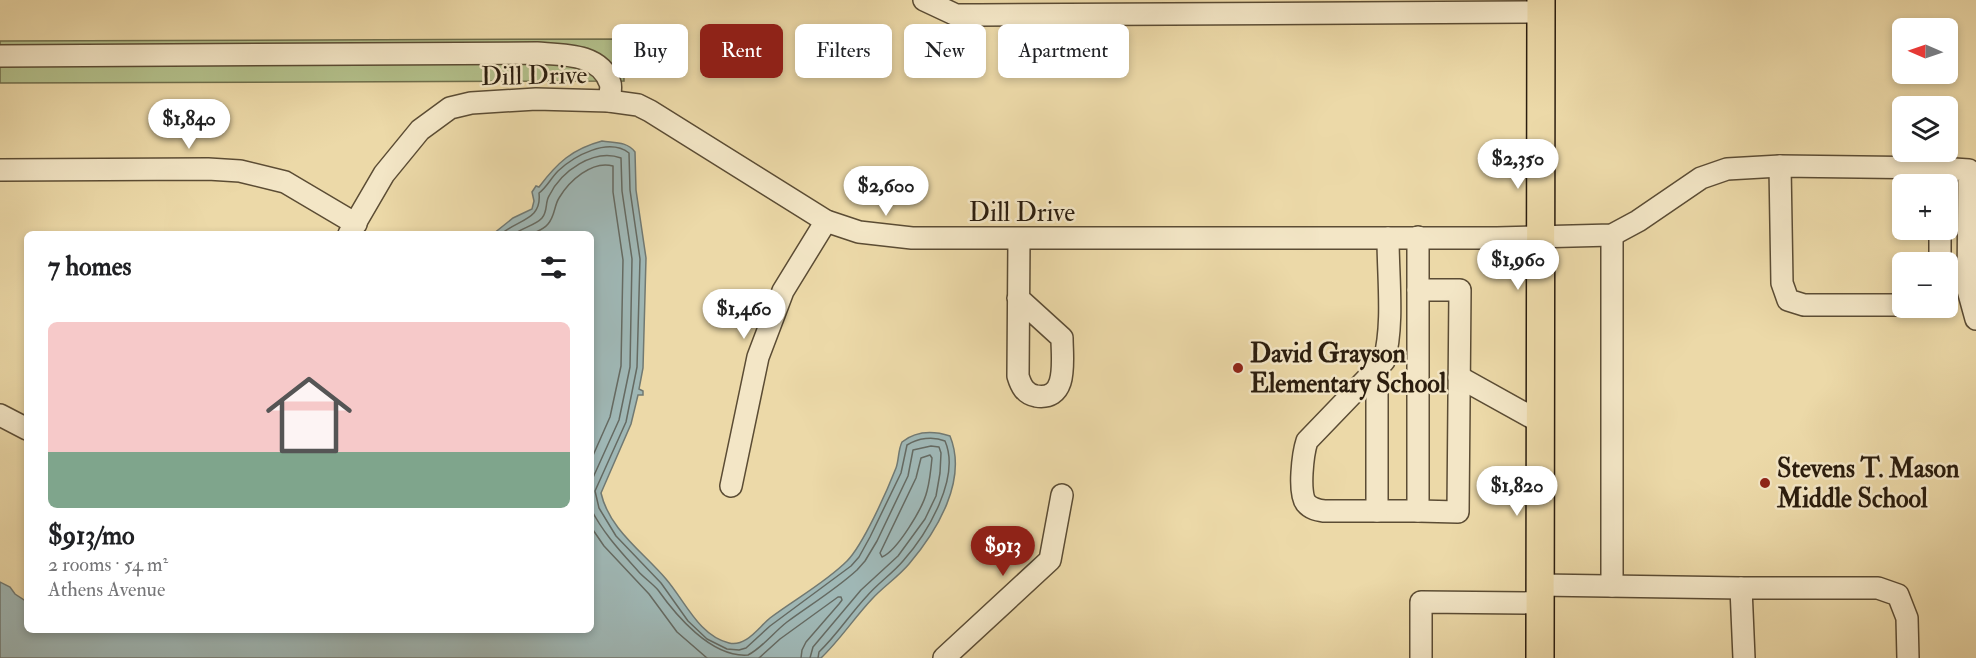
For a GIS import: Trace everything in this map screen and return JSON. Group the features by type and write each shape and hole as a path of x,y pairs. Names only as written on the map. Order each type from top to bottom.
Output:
{"main road":[{"path":"1540,658 1541,6"}],"street":[{"path":"924,0 956,15 1083,7 1541,6"},
{"path":"0,57 537,53 591,60 601,68 611,84 609,101"},
{"name":"Dill Drive","path":"353,229 384,174 420,130 450,108 471,103 504,101 609,101 638,105 650,111 826,221 859,232 886,236 1019,239 1612,235"},
{"path":"1780,166 1782,283 1788,300 1804,305 1892,305"},
{"path":"1612,586 1612,235 1638,221 1701,178 1727,169 1780,166 1907,174"},
{"path":"0,170 208,169 240,171 285,182 353,229"},
{"path":"1949,174 1969,170 1968,290 1976,320"},
{"path":"731,486 758,357 783,291 826,221"},
{"path":"1418,237 1418,511"},
{"path":"1389,238 1387,349 1384,361 1307,441 1304,448 1302,483 1305,502 1314,509 1458,512 1460,290 1418,290"},
{"path":"1018,298 1019,239"},
{"path":"1377,369 1377,511"},
{"path":"1459,377 1540,422"},
{"path":"0,415 24,427"},
{"path":"944,658 1050,560 1062,495"},
{"path":"1421,658 1421,602 1540,594 1612,586 1878,588 1898,594 1907,618 1908,658"},
{"path":"1742,588 1744,658"}],"green space":[{"path":"612,39 612,78 624,78 624,81 0,83 0,41"}],"water":[{"path":"602,141 615,142 632,148 635,152 636,190 646,258 643,368 639,389 643,391 643,395 638,395 631,424 601,493 611,518 619,529 666,579 693,617 709,633 729,643 741,642 770,618 829,577 847,561 867,531 896,468 902,442 907,438 925,433 950,436 955,453 955,470 947,504 939,521 909,564 872,599 821,658 0,658 0,582 10,587 24,600 24,633 594,633 594,231 497,231 513,218 532,209 534,201 532,192 536,186 539,187 566,158 591,144"}],"place":[{"name":"David Grayson Elementary School","path":"1238,368"},
{"name":"Stevens T. Mason Middle School","path":"1765,483"}]}
